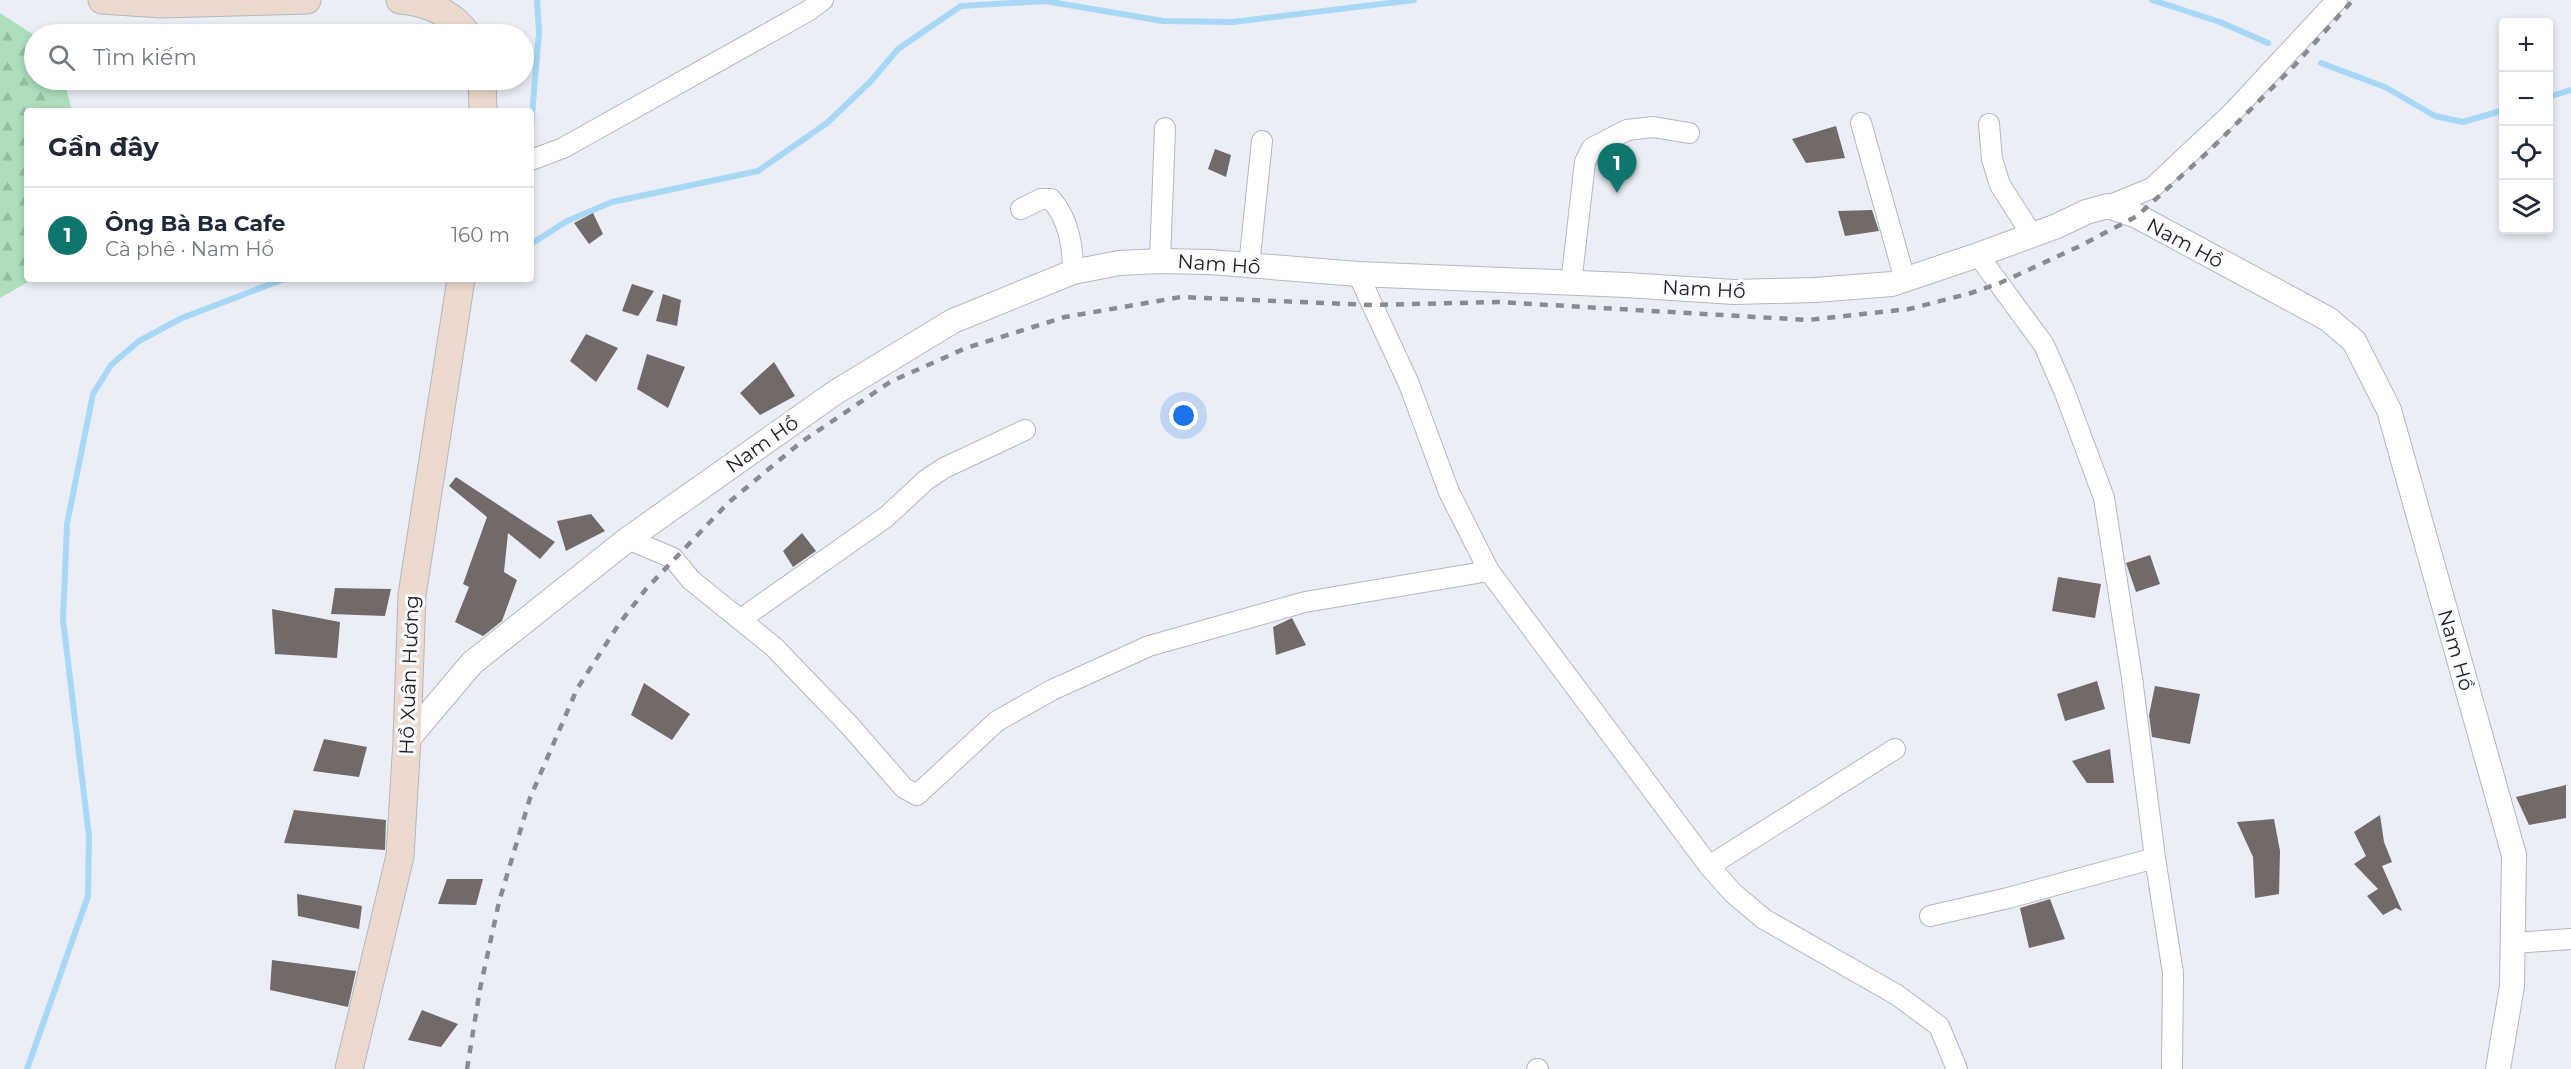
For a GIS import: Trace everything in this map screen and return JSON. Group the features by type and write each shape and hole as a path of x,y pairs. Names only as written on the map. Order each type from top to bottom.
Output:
{"main road":[{"path":"102,0 161,4 307,0"},
{"path":"420,1 446,15 457,24"},
{"path":"482,90 483,108"},
{"name":"Hồ Xuân Hương","path":"349,1069 400,856 412,595 461,282"}],"street":[{"path":"534,159 562,148 808,11 823,0"},
{"path":"2108,206 2152,188 2232,113 2337,0"},
{"path":"1861,123 1905,280"},
{"path":"1989,124 1992,159 2000,186 2032,235"},
{"path":"1571,284 1585,162 1592,148 1627,130 1653,127 1689,133"},
{"path":"1161,261 1165,128"},
{"path":"1249,266 1262,141"},
{"path":"1021,209 1041,199 1051,199 1059,208 1073,246 1073,272"},
{"name":"Nam Hồ","path":"407,740 472,663 628,539 836,392 944,327 1073,272 1119,263 1161,261 1358,274 1734,292 1815,290 1892,284 1978,255 2086,212 2108,206 2137,216 2328,319 2354,341 2389,410 2514,855 2512,986 2498,1069"},
{"path":"1978,255 2044,345 2065,393 2104,498 2132,678 2155,858 2173,973 2172,1069"},
{"path":"1358,274 1409,384 1449,492 1488,571 1709,866 1733,893 1764,919 1897,995 1939,1026 1957,1069"},
{"path":"741,619 886,517 926,480 944,468 1025,430"},
{"path":"628,539 673,558 691,580 774,646 904,788 917,795 997,722 1052,690 1149,646 1305,602 1488,571"},
{"path":"1709,866 1895,749"},
{"path":"1930,916 2008,898 2155,858"},
{"path":"2513,943 2571,939"}],"green space":[{"path":"0,13 24,29 24,90 67,90 71,108 24,108 24,282 28,282 0,298"}],"building":[{"path":"1836,126 1845,158 1806,163 1792,139"},
{"path":"1215,149 1231,155 1226,177 1208,169"},
{"path":"1872,210 1879,231 1845,236 1838,211"},
{"path":"593,213 603,234 589,244 574,223"},
{"path":"632,284 654,291 638,316 622,311"},
{"path":"663,294 681,300 677,326 656,321"},
{"path":"586,334 618,348 596,382 570,361"},
{"path":"647,354 685,367 668,408 637,389"},
{"path":"774,362 795,396 760,415 740,393"},
{"path":"456,477 555,542 540,559 508,533 504,572 517,580 502,621 483,636 455,622 469,587 463,584 487,517 449,486"},
{"path":"591,514 605,531 566,551 557,521"},
{"path":"802,533 816,551 793,567 783,551"},
{"path":"2150,555 2160,584 2136,592 2126,563"},
{"path":"2058,577 2101,584 2095,618 2052,611"},
{"path":"335,588 391,589 385,616 331,614"},
{"path":"272,609 340,622 337,658 275,654"},
{"path":"1292,618 1306,645 1276,655 1273,627"},
{"path":"2097,681 2105,709 2065,721 2057,694"},
{"path":"644,683 690,714 672,740 631,715"},
{"path":"2155,686 2200,694 2190,744 2152,737 2149,715"},
{"path":"324,739 367,747 359,777 313,771"},
{"path":"2110,749 2114,783 2087,783 2072,761"},
{"path":"2566,785 2566,818 2529,825 2516,797"},
{"path":"294,810 386,820 385,850 284,843"},
{"path":"2380,815 2384,842 2392,862 2382,866 2402,911 2396,908 2383,915 2367,896 2378,889 2354,864 2366,856 2354,832"},
{"path":"2274,819 2280,851 2279,894 2255,898 2253,857 2237,822"},
{"path":"447,879 483,879 476,905 438,904"},
{"path":"297,894 362,906 359,929 298,916"},
{"path":"2050,899 2065,939 2029,948 2020,908"},
{"path":"272,960 356,971 348,1007 270,990"},
{"path":"422,1010 458,1024 441,1047 408,1040"}],"waterway":[{"path":"533,108 539,32 537,0"},
{"path":"534,242 567,221 612,202 758,171 827,123 871,81 898,49 961,6 1045,1 1163,21 1233,22 1414,0"},
{"path":"2152,0 2220,22 2268,43"},
{"path":"2321,63 2385,87 2435,116 2463,122 2499,111"},
{"path":"2553,95 2571,90"},
{"path":"27,1069 88,896 89,836 63,620 67,524 93,394 111,365 139,341 182,318 276,282"}],"railway":[{"path":"467,1069 480,989 499,902 530,798 577,689 619,624 646,589 728,503 800,443 890,382 966,348 1065,317 1181,297 1372,305 1498,302 1808,320 1909,309 1971,293 2000,283 2080,246 2137,216 2209,151 2295,65 2353,0"}],"place":[{"name":"Ông Bà Ba Cafe","path":"1617,193"}]}
